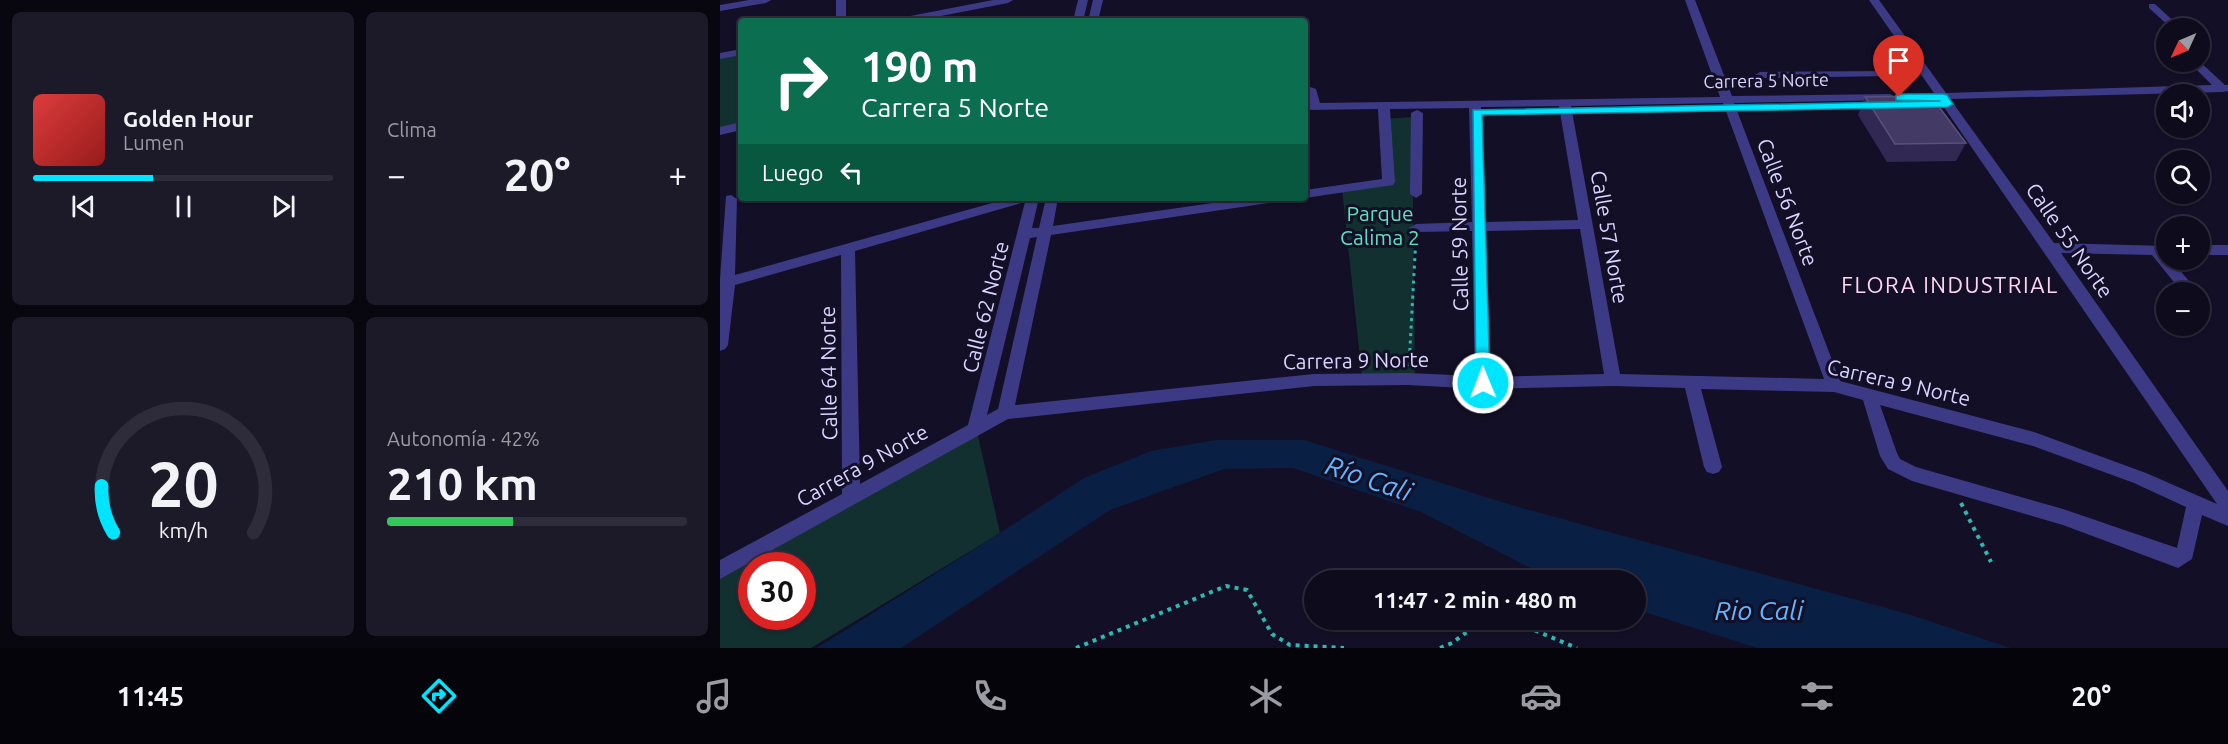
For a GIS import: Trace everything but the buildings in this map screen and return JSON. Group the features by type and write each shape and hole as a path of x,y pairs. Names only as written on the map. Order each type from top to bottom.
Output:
{"street":[{"path":"725,5 766,0"},
{"path":"841,0 841,18"},
{"path":"930,18 950,16 1008,0"},
{"path":"1079,18 1083,0"},
{"path":"1094,18 1098,0"},
{"name":"Calle 56 Norte","path":"1690,0 1834,386"},
{"name":"Calle 55 Norte","path":"1874,0 2050,248 2228,506"},
{"path":"2152,6 2165,18"},
{"path":"720,56 738,53"},
{"path":"2205,72 2226,91"},
{"path":"1760,75 1886,74"},
{"path":"1823,75 1833,97"},
{"path":"1308,89 1312,91 1315,100 1308,110"},
{"path":"2210,95 2226,91"},
{"name":"Carrera 5 Norte","path":"1729,103 1833,97 1946,101 2226,91"},
{"name":"Carrera 5 Norte","path":"1308,110 2156,99"},
{"name":"Calle 57 Norte","path":"1566,106 1613,380"},
{"name":"Carrera 5 Norte","path":"1384,110 1417,113 1476,108"},
{"name":"Calle 59 Norte","path":"1476,108 1483,383"},
{"path":"1308,194 1389,182 1384,110"},
{"name":"Calle 59 Norte","path":"1416,194 1417,113"},
{"path":"720,131 738,127"},
{"path":"720,345 731,199"},
{"path":"724,282 1014,201"},
{"name":"Calle 62 Norte","path":"976,427 1032,201"},
{"name":"Calle 62 Norte","path":"1005,413 1051,201"},
{"path":"1025,234 1179,205 1234,201"},
{"path":"1416,228 1586,224"},
{"name":"Calle 64 Norte","path":"848,248 851,497"},
{"path":"2050,248 2156,251"},
{"path":"2210,250 2228,250"},
{"name":"Carrera 9 Norte","path":"720,570 1005,413 1058,405 1314,380 1408,379 1483,383 1613,380 1834,386 2034,439 2140,478 2228,518"},
{"path":"1691,381 1713,467"},
{"path":"1869,395 1889,456 1894,464 1912,473 2063,518 2178,559 2185,553 2196,502"}],"path":[{"name":"Calle 59 Norte","path":"1408,379 1416,228"},
{"path":"1952,485 1991,562"},
{"path":"1076,648 1226,586 1246,590 1272,634 1290,646 1344,648"},
{"path":"1440,648 1452,643 1470,630"},
{"path":"1534,630 1577,648"}],"green space":[{"path":"738,53 738,127 720,131 720,56"},
{"name":"Parque Calima 2","path":"1412,117 1415,374 1362,377 1342,189 1389,182 1385,119"},
{"path":"976,427 1000,533 811,648 720,648 720,570 738,560 738,630 816,630 816,552 752,552"}],"water":[{"name":"Rio Cali","path":"1216,440 1304,440 1515,506 1908,614 2011,648 1757,648 1646,613 1646,570 1534,570 1421,512 1293,468 1224,469 1110,510 901,648 817,648 1084,478 1151,451"}],"district":[{"name":"FLORA INDUSTRIAL","path":"1950,284"}],"route":[{"path":"1483,383 1476,112 1948,104 1943,98 1899,97"}],"water label":[{"name":"Río Cali","path":"1369,478"}]}
